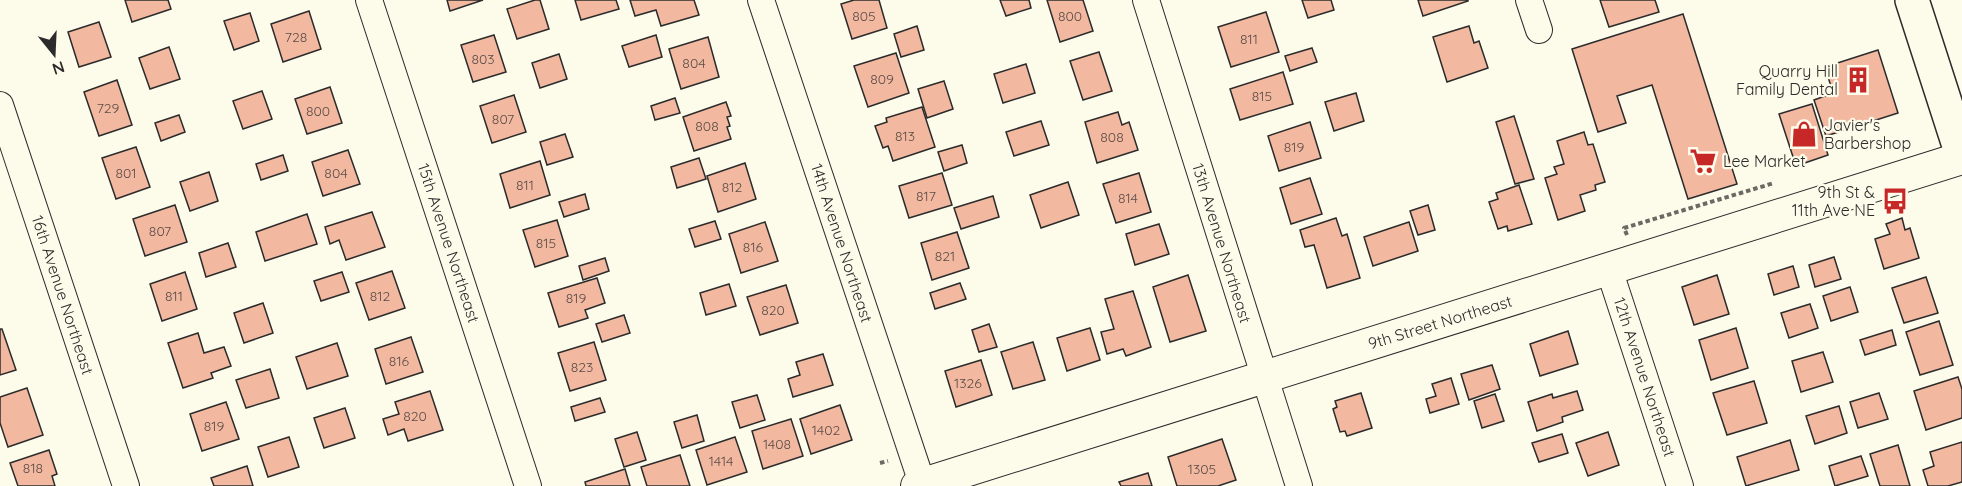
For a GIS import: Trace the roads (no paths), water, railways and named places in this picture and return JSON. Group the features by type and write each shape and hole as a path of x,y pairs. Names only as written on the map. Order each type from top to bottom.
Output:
{"main road":[{"path":"1912,0 1962,156"}],"street":[{"name":"15th Avenue Northeast","path":"369,0 528,486"},
{"name":"14th Avenue Northeast","path":"761,0 921,485"},
{"name":"13th Avenue Northeast","path":"1146,0 1299,486"},
{"path":"1529,0 1539,30"},
{"name":"16th Avenue Northeast","path":"0,105 126,486"},
{"name":"9th Street Northeast","path":"921,485 1962,156"},
{"name":"12th Avenue Northeast","path":"1609,269 1680,486"}],"place":[{"name":"Quarry Hill Family Dental","path":"1858,80"},
{"name":"Javier's Barbershop","path":"1804,134"},
{"name":"Lee Market","path":"1703,161"},
{"name":"9th St & 11th Ave NE","path":"1895,201"}]}
